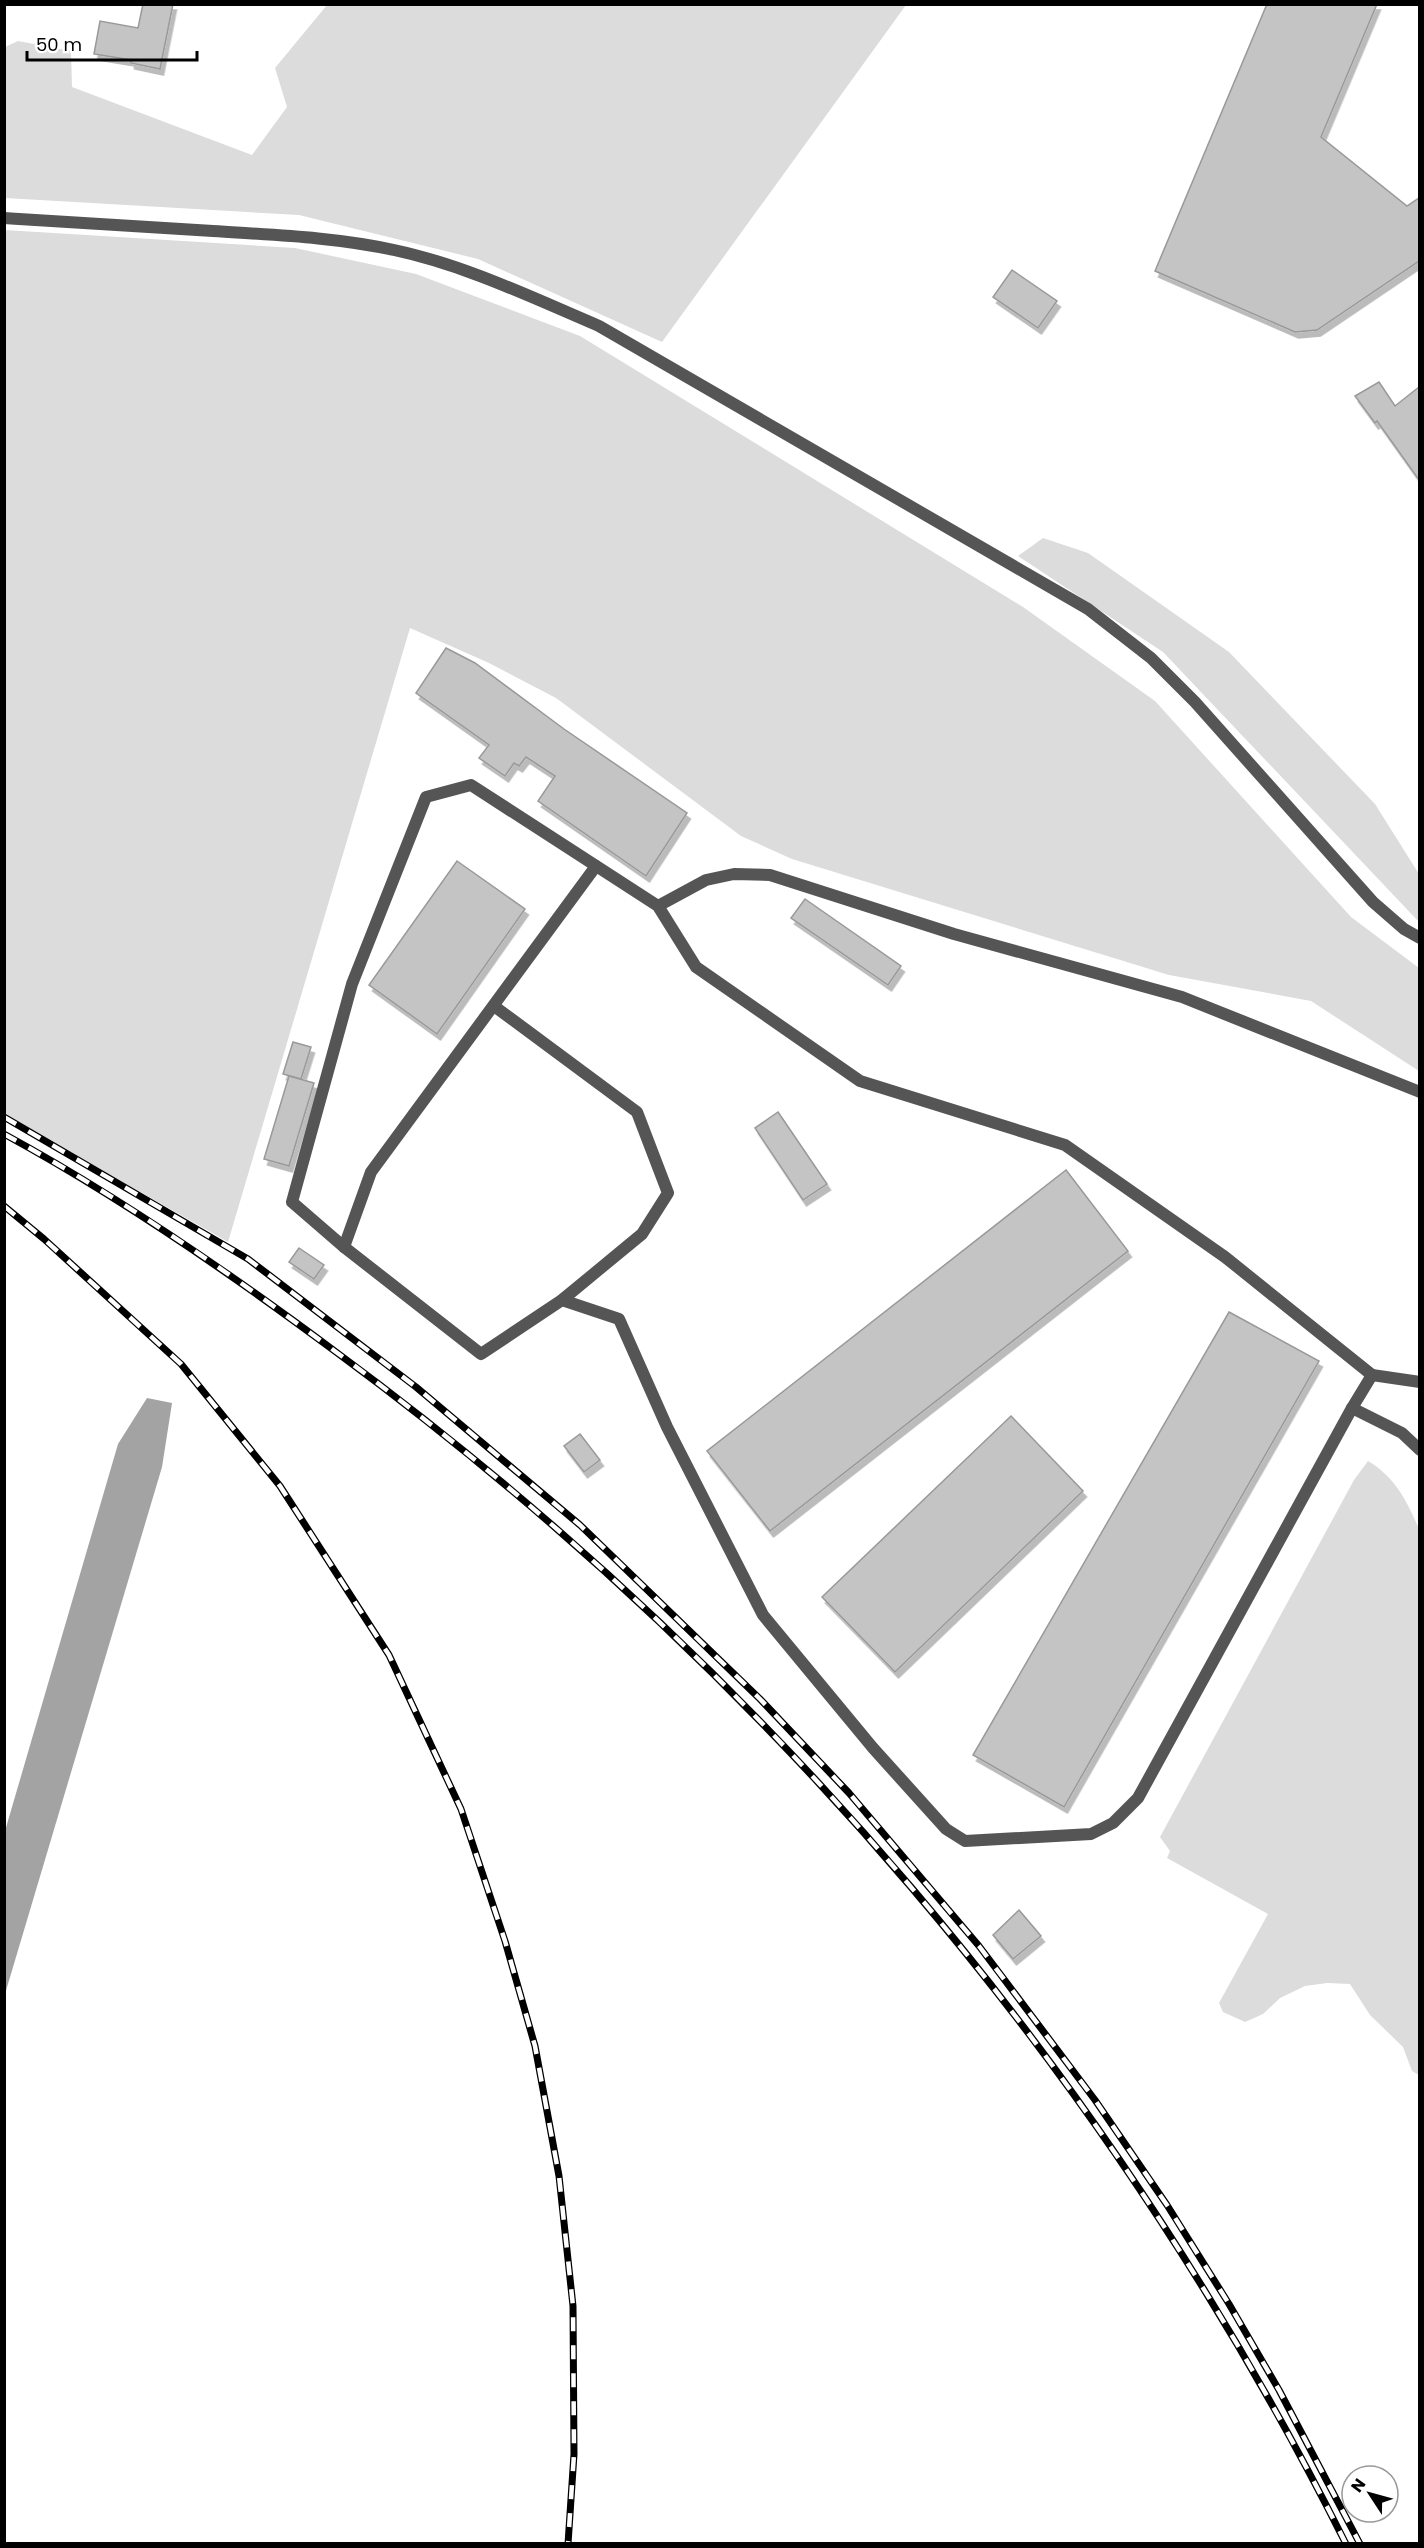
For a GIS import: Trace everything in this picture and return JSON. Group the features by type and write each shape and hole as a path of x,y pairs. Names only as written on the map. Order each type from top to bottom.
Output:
{"street":[{"path":"4,218 268,234 331,240 395,250 516,291 599,326 1088,609 1159,666 1195,702 1373,902 1404,929 1419,938"},
{"path":"494,1006 637,1112 668,1193 642,1234 562,1300 481,1354 344,1247 292,1202 352,984 426,797 471,785 658,906 696,967 860,1081 1065,1145 1225,1257 1372,1375 1419,1382"},
{"path":"344,1247 371,1172 596,866"},
{"path":"658,906 706,880 735,874 770,875 954,934 1182,997 1419,1092"},
{"path":"562,1300 619,1319 668,1427 763,1615 873,1748 946,1829 965,1841 1091,1834 1113,1823 1138,1798 1372,1375"},
{"path":"1352,1408 1402,1433 1419,1450"}],"shaded area":[{"path":"327,5 906,5 662,342 478,259 299,215 5,198 5,47 18,41 71,51 72,87 252,155 287,107 275,68"},
{"path":"5,230 295,248 416,274 580,336 1023,607 1155,701 1351,917 1419,968 1419,1071 1311,1001 1169,975 792,859 741,836 556,698 489,663 410,628 228,1242 5,1115"},
{"path":"1043,538 1088,553 1229,652 1375,804 1419,874 1419,922 1163,652 1018,556"},
{"path":"147,1398 172,1403 162,1467 5,1994 5,1831 118,1444"},
{"path":"1368,1461 1386,1474 1399,1490 1419,1529 1419,2075 1412,2071 1403,2047 1370,2015 1350,1984 1327,1983 1305,1986 1280,1998 1263,2014 1245,2022 1223,2012 1219,2003 1268,1914 1167,1858 1170,1851 1160,1837 1354,1480"}],"building":[{"path":"143,4 173,4 160,69 131,63 131,60 94,54 100,21 138,28"},
{"path":"1267,4 1377,4 1321,137 1407,206 1419,198 1419,261 1317,330 1295,332 1155,271"},
{"path":"1012,270 1057,301 1038,328 993,297"},
{"path":"1379,382 1395,406 1419,387 1419,480 1377,421 1375,423 1355,396"},
{"path":"446,648 475,663 564,729 687,813 646,876 538,801 555,776 526,757 519,766 514,763 505,776 479,758 489,745 416,693"},
{"path":"457,861 525,909 437,1034 369,985"},
{"path":"805,899 901,966 888,985 791,918"},
{"path":"293,1042 311,1047 301,1079 283,1074"},
{"path":"289,1076 314,1083 289,1166 264,1159"},
{"path":"778,1112 827,1184 803,1200 755,1128"},
{"path":"1066,1170 1128,1251 770,1531 707,1451"},
{"path":"299,1248 324,1265 314,1279 289,1262"},
{"path":"1229,1312 1319,1361 1064,1807 973,1755"},
{"path":"1011,1416 1083,1491 895,1672 822,1597"},
{"path":"580,1434 600,1460 584,1472 564,1446"},
{"path":"1019,1910 1041,1936 1013,1959 993,1935"}],"railway":[{"path":"4,1117 248,1259 416,1387 580,1525 760,1699 849,1793 979,1946 1095,2100 1167,2205 1229,2304 1279,2390 1360,2544"},
{"path":"4,1134 132,1210 256,1293 336,1352 492,1474 640,1604 780,1742 912,1888 1034,2041 1148,2202 1252,2369 1346,2544"},
{"path":"4,1206 44,1239 181,1364 280,1486 389,1655 461,1809 505,1941 535,2046 559,2176 573,2306 574,2454 568,2544"}]}
